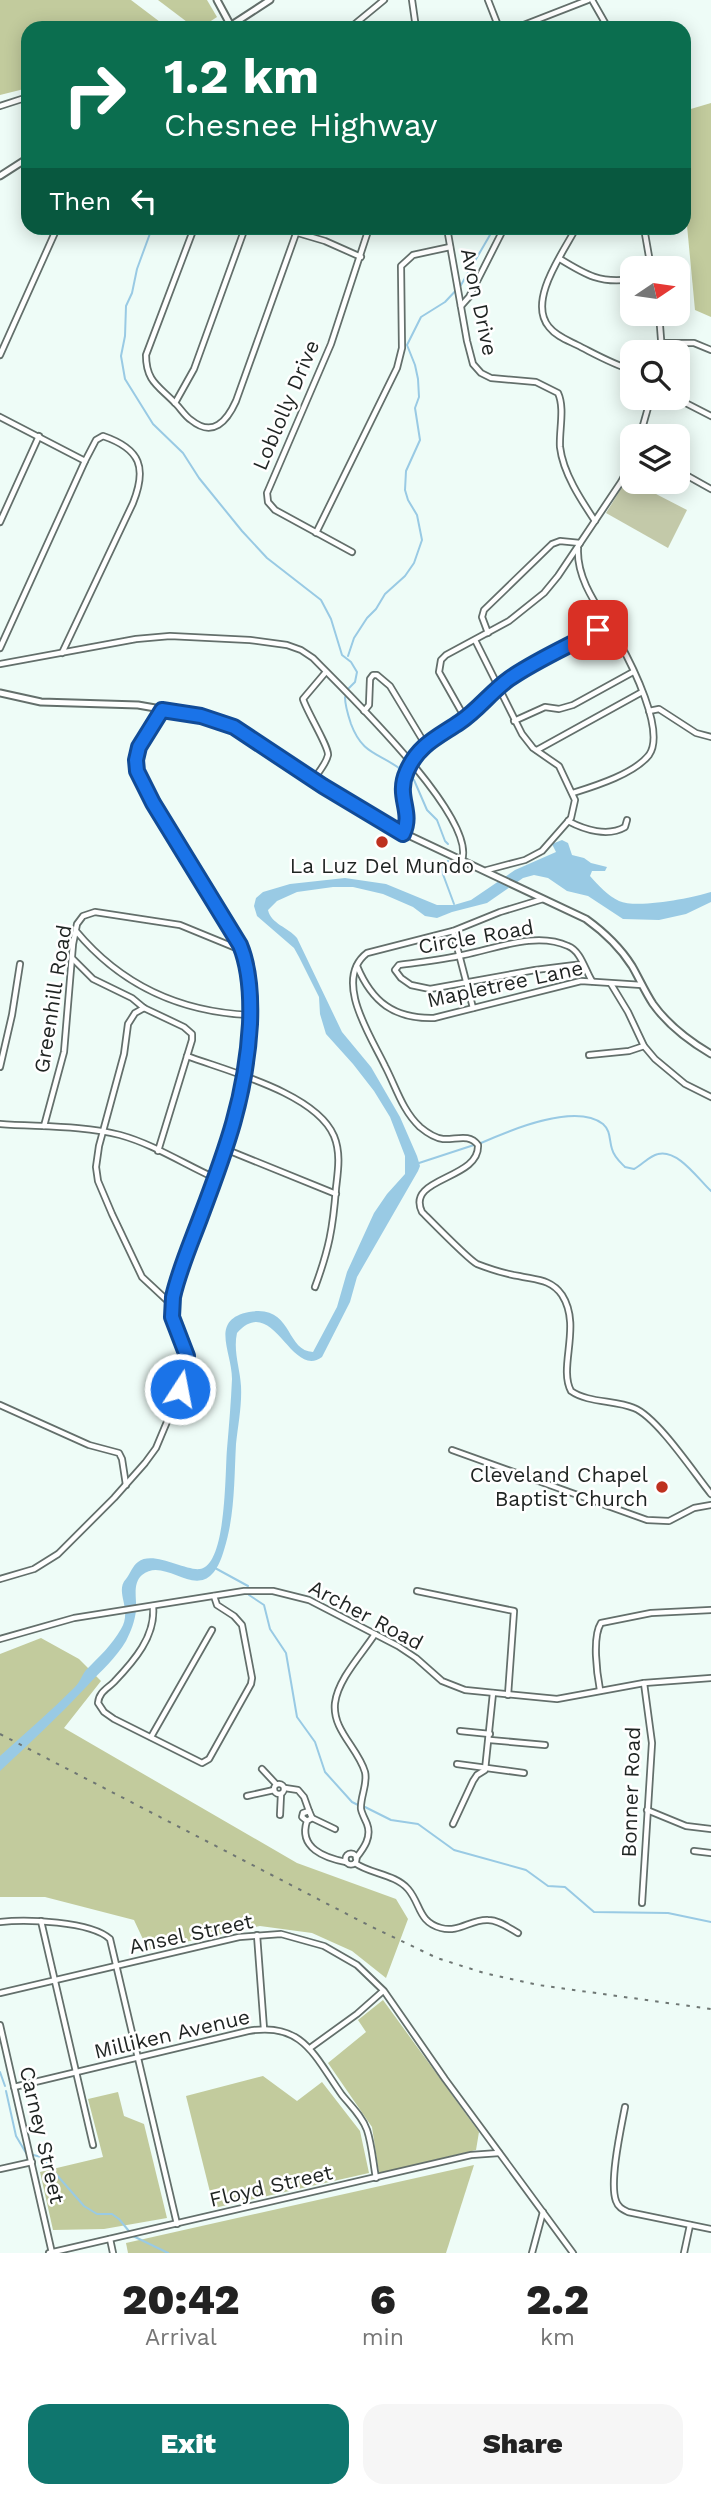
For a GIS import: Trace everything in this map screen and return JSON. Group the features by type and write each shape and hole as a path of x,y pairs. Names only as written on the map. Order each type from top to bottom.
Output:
{"main road":[{"path":"217,0 226,21"},
{"path":"238,21 270,0"},
{"path":"0,176 21,162"},
{"path":"0,693 41,702 128,704 201,716 234,727 313,780 403,834 487,870 598,927 623,953 651,1001 673,1027 711,1054"}],"street":[{"path":"358,21 384,0"},
{"path":"412,0 415,21"},
{"path":"488,0 496,21"},
{"path":"534,21 590,0 604,21"},
{"path":"0,106 21,99"},
{"path":"0,355 54,235"},
{"path":"191,235 146,355 146,371 189,419 201,427 212,428 228,419 295,235"},
{"path":"175,403 194,369 242,235"},
{"path":"310,235 361,257"},
{"name":"Loblolly Drive","path":"352,552 275,510 268,502 267,493 326,358 367,235"},
{"name":"Avon Drive","path":"448,235 471,358 481,373 497,380 540,382 560,395 560,448 563,461 595,521"},
{"path":"461,306 469,297 501,235"},
{"path":"572,235 542,298 542,312 547,324 562,337 620,366"},
{"path":"646,235 649,256"},
{"path":"316,533 397,369 401,348 401,266 413,255 450,247"},
{"path":"559,259 600,280 620,281"},
{"path":"690,343 711,350"},
{"path":"690,405 711,416"},
{"path":"0,417 85,461"},
{"path":"0,522 39,436"},
{"path":"0,648 85,461 100,436 116,441 133,452 139,465 139,480 132,503 62,653"},
{"path":"690,477 711,489"},
{"path":"465,718 439,672 441,660 520,614 544,593 620,484"},
{"path":"488,633 482,617 484,610 518,579 543,551 560,541 579,544"},
{"path":"573,793 610,779 647,757 654,740 649,711 642,692 618,639 594,602 578,562 579,544"},
{"path":"403,834 407,818 401,789 412,761 425,744 465,718 514,676 608,626"},
{"path":"0,664 159,637 250,640 287,645 301,650 313,658 412,761 434,790 462,841 465,849 462,860"},
{"path":"475,639 514,721 526,741 559,766 573,793 575,808 568,821 536,855 487,870"},
{"path":"313,780 328,758 328,748 320,737 303,699 325,673"},
{"path":"514,721 542,707 559,709 573,705 633,673"},
{"path":"364,711 369,705 370,677 377,675 390,686 425,744"},
{"path":"536,751 642,692"},
{"path":"649,711 659,709 696,733 711,737"},
{"path":"0,1579 34,1569 58,1554 126,1485 156,1448 174,1405 185,1367 186,1351 174,1324 172,1305 177,1283 237,1114 245,1077 250,1015 248,980 242,950 153,803 137,771 139,747 162,710"},
{"path":"568,821 582,828 601,831 619,830 625,827 627,820"},
{"path":"541,897 453,931 363,955 356,965 354,986 362,1023 408,1112 419,1127 437,1138 468,1138 478,1145 477,1154 465,1168 423,1192 419,1201 422,1212 474,1262 518,1276 541,1279 557,1290 564,1299 570,1324 567,1379 571,1391 633,1408 645,1415 660,1428 711,1494"},
{"name":"Greenhill Road","path":"44,1126 64,1052 76,930 78,921 87,913 104,913 187,927 242,950"},
{"path":"76,930 108,964 148,990 176,1003 199,1009 250,1015"},
{"path":"453,931 472,1008"},
{"name":"Circle Road","path":"583,964 437,988 417,988 396,972 399,965 539,940 575,950 583,964 592,981"},
{"path":"72,958 93,979 190,1031 192,1040 158,1151"},
{"path":"0,1067 20,964"},
{"name":"Mapletree Lane","path":"356,965 373,996 397,1012 415,1017 434,1018 581,981 642,985"},
{"path":"611,983 644,1046 674,1077 711,1097"},
{"path":"144,1008 132,1016 128,1024 124,1054 96,1160 101,1187 142,1277 172,1305"},
{"path":"589,1055 629,1051 644,1046"},
{"path":"187,1056 245,1077 301,1102 326,1121 337,1149 336,1194 332,1235 315,1287"},
{"path":"0,1124 103,1132 135,1140 215,1178"},
{"path":"225,1149 336,1194"},
{"path":"0,1405 89,1445 119,1453 126,1485"},
{"path":"452,1450 647,1520 669,1521 694,1508 711,1505"},
{"name":"Archer Road","path":"0,1639 49,1623 254,1590 292,1594 309,1600 408,1652 449,1685 465,1690 557,1699 644,1683 711,1678"},
{"path":"417,1591 512,1610 515,1614 508,1695"},
{"path":"153,1606 150,1636 116,1680 101,1693 98,1701 100,1707 109,1715 198,1762 206,1762 251,1684 252,1671 244,1629 237,1618 217,1605 214,1596"},
{"path":"600,1690 597,1657 598,1628 601,1623 651,1613 711,1610"},
{"path":"151,1737 212,1630"},
{"path":"312,1818 304,1828 310,1846 318,1854 352,1865 365,1847 369,1832 362,1812 365,1772 343,1734 335,1706 337,1694 348,1673 375,1634"},
{"name":"Bonner Road","path":"642,1903 652,1737 644,1683"},
{"path":"453,1824 473,1781 485,1770 493,1693"},
{"path":"460,1731 545,1745"},
{"path":"457,1764 485,1770 524,1773"},
{"path":"262,1769 281,1794"},
{"path":"247,1796 282,1784 285,1788 298,1790 304,1797 312,1818 335,1829"},
{"path":"280,1815 281,1794 285,1788"},
{"path":"647,1810 686,1826 711,1829"},
{"path":"307,1821 302,1817 303,1813 309,1811"},
{"path":"694,1851 711,1853"},
{"path":"346,1863 349,1853 365,1870 406,1886 414,1897 420,1914 427,1922 437,1927 456,1930 480,1920 491,1920 517,1933"},
{"path":"0,1922 41,1921 87,1928 106,1935 112,1943 177,2224"},
{"path":"41,1921 93,2145"},
{"path":"257,1935 264,2029"},
{"name":"Ansel Street","path":"0,1993 257,1935 289,1936 324,1946 357,1965 384,1991 573,2253"},
{"path":"310,2048 384,1991"},
{"name":"Carney Street","path":"0,2025 51,2253"},
{"name":"Milliken Avenue","path":"14,2087 248,2031 284,2031 310,2048 364,2123 376,2178"},
{"path":"625,2107 615,2183 615,2199 619,2207 628,2212 711,2230"},
{"name":"Floyd Street","path":"51,2253 471,2155 500,2153"},
{"path":"0,2169 31,2160"},
{"path":"532,2253 543,2211"},
{"path":"684,2253 690,2225"},
{"path":"110,2239 113,2253"}],"green space":[{"path":"0,0 131,0 159,21 21,21 21,90 0,95"},
{"path":"158,0 207,0 217,17 211,21 186,21"},
{"path":"711,103 711,317 695,310 688,235 691,235 691,109"},
{"path":"620,490 620,494 656,494 687,510 668,548 606,513"},
{"path":"41,1638 79,1659 101,1681 64,1728 297,1863 396,1899 408,1919 386,1978 352,1951 312,1933 260,1926 148,1950 134,1920 45,1897 0,1897 0,1654"},
{"path":"383,2000 479,2132 476,2150 379,2173 372,2127 328,2063 366,2032 358,2020"},
{"path":"263,2076 297,2101 322,2082 360,2131 369,2173 214,2208 186,2096"},
{"path":"118,2092 124,2116 144,2124 167,2218 104,2229 53,2230 40,2172 103,2157 88,2099"},
{"path":"474,2165 446,2253 128,2253 126,2243"}],"water":[{"path":"562,840 568,843 572,855 607,867 605,871 592,871 590,876 619,901 651,903 711,892 711,902 686,914 659,920 623,919 588,896 567,891 548,878 534,875 523,878 487,903 437,918 425,916 413,907 383,894 353,887 297,892 277,901 268,910 276,922 297,938 342,1032 371,1067 400,1117 420,1166 357,1277 350,1302 322,1357 311,1361 301,1357 272,1329 261,1323 250,1323 237,1333 236,1353 241,1393 233,1498 228,1537 216,1569 207,1578 197,1581 163,1571 152,1570 142,1575 136,1587 134,1622 122,1647 67,1707 0,1771 0,1756 75,1687 86,1670 117,1635 125,1615 123,1584 136,1563 152,1558 194,1569 209,1564 220,1535 223,1515 232,1379 226,1338 229,1322 249,1312 263,1311 281,1321 304,1350 313,1352 337,1307 347,1272 374,1213 405,1174 405,1156 390,1117 374,1091 326,1034 320,1014 319,997 299,957 294,948 257,916 254,906 256,898 263,892 290,884 345,878 386,884 437,905 454,905 471,900 515,870 556,852 552,844"}],"waterway":[{"path":"149,235 126,306 121,356 125,379 153,424 183,453 199,478 242,531 267,558 321,600 331,619 342,655 351,662 357,672 355,682 349,688"},
{"path":"348,656 354,638 367,618 414,563 422,540 417,515 405,490 406,471 420,440 415,408 419,397 418,379 407,345 421,317 445,302 461,285 490,235"},
{"path":"345,697 351,724 361,742 403,771"},
{"path":"408,776 414,780 427,810 437,820 448,844"},
{"path":"448,861 441,869 454,904"},
{"path":"481,1143 524,1126 559,1117 591,1118 606,1127 614,1154 625,1167 634,1169 658,1154 673,1156 711,1191"},
{"path":"419,1163 474,1145"},
{"path":"215,1568 248,1586"},
{"path":"249,1595 264,1605 270,1629 286,1653 297,1717 315,1742 325,1772 352,1802 358,1805"},
{"path":"365,1807 391,1820 418,1824 454,1850 526,1870 548,1886 565,1887 594,1912 668,1913 711,1922"},
{"path":"0,2072 5,2086"},
{"path":"6,2091 16,2136 26,2153 41,2157 84,2206 97,2214 112,2214 133,2236 168,2253"}],"railway":[{"path":"0,1734 437,1958 484,1973 538,1985 711,2009"}],"place":[{"name":"La Luz Del Mundo","path":"382,842"},
{"name":"Cleveland Chapel Baptist Church","path":"662,1487"}],"route":[{"path":"180,1389 187,1356 172,1317 173,1297 232,1133 242,1097 248,1064 250,999 246,964 240,945 138,775 136,760 141,743 162,710 225,723 244,732 313,780 403,834 407,818 401,793 402,784 407,770 421,748 463,719 508,680 598,630"}]}
